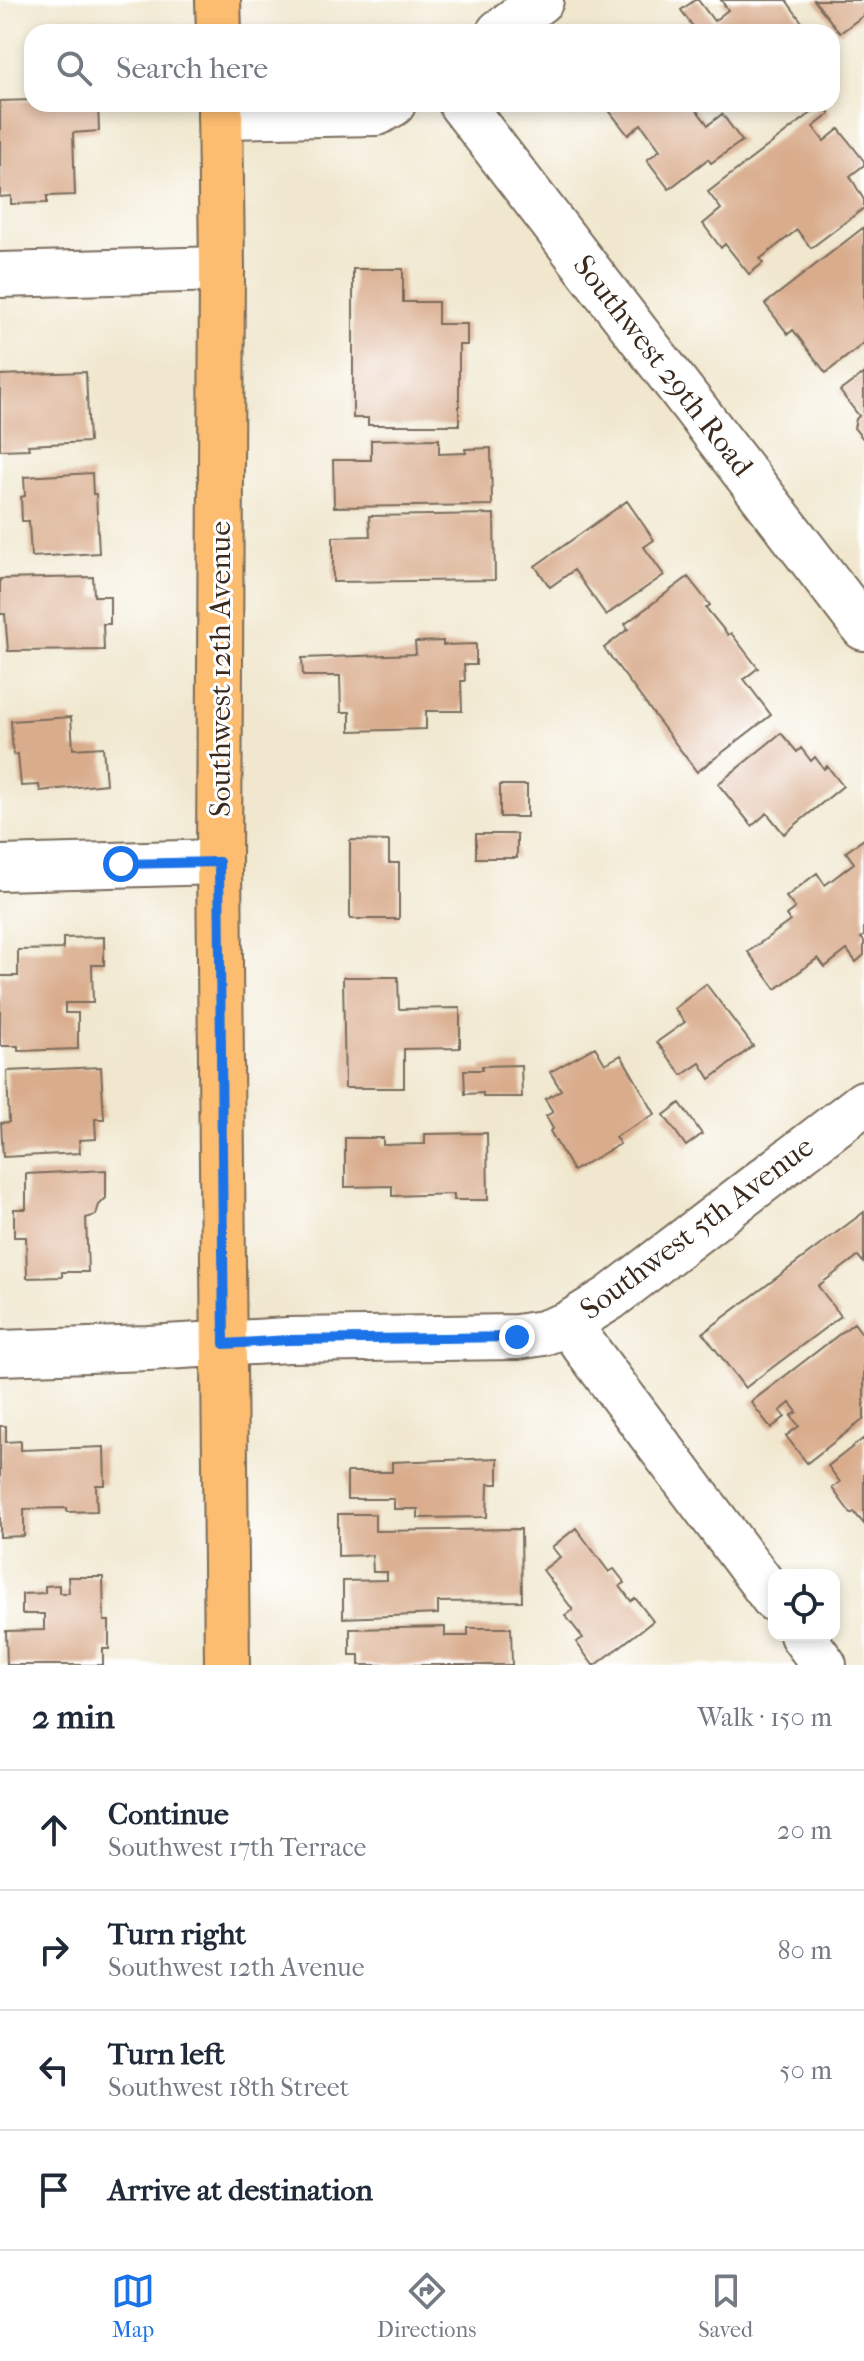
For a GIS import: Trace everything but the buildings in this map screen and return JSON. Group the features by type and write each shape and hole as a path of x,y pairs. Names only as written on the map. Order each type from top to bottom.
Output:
{"main road":[{"path":"218,0 219,24"},
{"name":"Southwest 12th Avenue","path":"220,112 219,862 227,1665"}],"street":[{"path":"510,24 541,0"},
{"path":"325,112 379,112"},
{"name":"Southwest 29th Road","path":"467,112 864,628"},
{"path":"0,275 222,269"},
{"path":"0,868 219,862"},
{"name":"Southwest 5th Avenue","path":"0,1353 288,1340 517,1337 543,1333 568,1324 610,1298 864,1103"},
{"path":"568,1324 768,1591"},
{"path":"806,1641 824,1665"}],"route":[{"path":"121,864 219,862 224,1344 288,1340 517,1337"}]}
